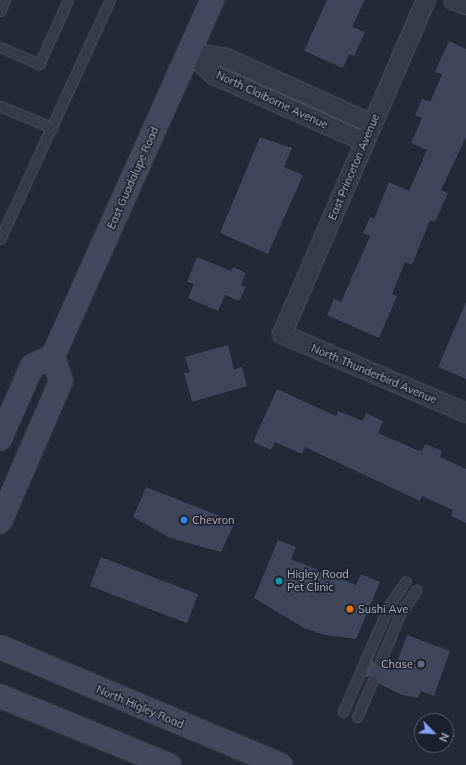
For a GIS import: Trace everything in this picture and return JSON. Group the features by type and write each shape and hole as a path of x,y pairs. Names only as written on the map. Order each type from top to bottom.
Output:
{"main road":[{"name":"East Guadalupe Road","path":"53,356 212,0"},
{"path":"0,439 32,366 53,356 62,381 0,522"},
{"name":"North Higley Road","path":"0,647 281,765"},
{"path":"0,696 169,765"}],"street":[{"name":"East Princeton Avenue","path":"282,334 426,0"},
{"path":"453,0 466,5"},
{"name":"North Claiborne Avenue","path":"190,52 226,58 372,124"},
{"name":"North Claiborne Avenue","path":"190,52 214,75 365,142"},
{"name":"North Thunderbird Avenue","path":"282,334 466,413"}],"lane":[{"path":"0,11 5,0"},
{"path":"0,47 39,64 68,0"},
{"path":"0,239 53,128 110,0"},
{"path":"0,106 53,128"},
{"path":"343,712 389,604 406,581"},
{"path":"380,662 400,614 416,590"},
{"path":"357,717 373,680"}],"building":[{"path":"327,0 365,0 352,27 365,32 354,56 349,54 343,68 304,51"},
{"path":"449,41 466,49 466,137 441,190 448,193 435,222 430,220 412,265 405,262 392,294 397,296 379,338 327,315 334,299 341,302 370,236 363,233 370,217 374,219 389,182 409,191 427,150 411,143 422,118 415,115 422,99 430,102 442,74 435,72"},
{"path":"260,137 292,148 284,167 303,175 268,254 220,233"},
{"path":"197,257 231,271 233,267 246,273 241,285 246,287 239,301 225,295 218,311 188,298 194,284 187,282"},
{"path":"466,302 466,379 438,367"},
{"path":"228,345 234,369 242,367 247,386 192,402 184,373 190,372 185,357"},
{"path":"277,389 336,416 338,411 363,421 366,413 383,421 378,433 417,450 422,451 425,444 442,451 440,457 466,469 466,523 451,516 453,510 422,496 420,501 305,447 302,454 275,442 271,450 253,442"},
{"name":"Chevron","path":"146,487 235,522 221,552 170,538 133,517"},
{"path":"278,540 296,547 291,559 356,585 361,574 380,582 356,639 325,635 304,628 254,598"},
{"path":"101,557 198,594 187,623 90,586"},
{"name":"Chase","path":"407,635 450,651 434,696 421,691 418,698 402,695 378,683 376,675 365,677 372,659 377,667 386,664 395,668"}],"place":[{"name":"Chevron","path":"184,520"},
{"name":"Higley Road Pet Clinic","path":"279,581"},
{"name":"Sushi Ave","path":"350,609"},
{"name":"Chase","path":"421,664"}]}
